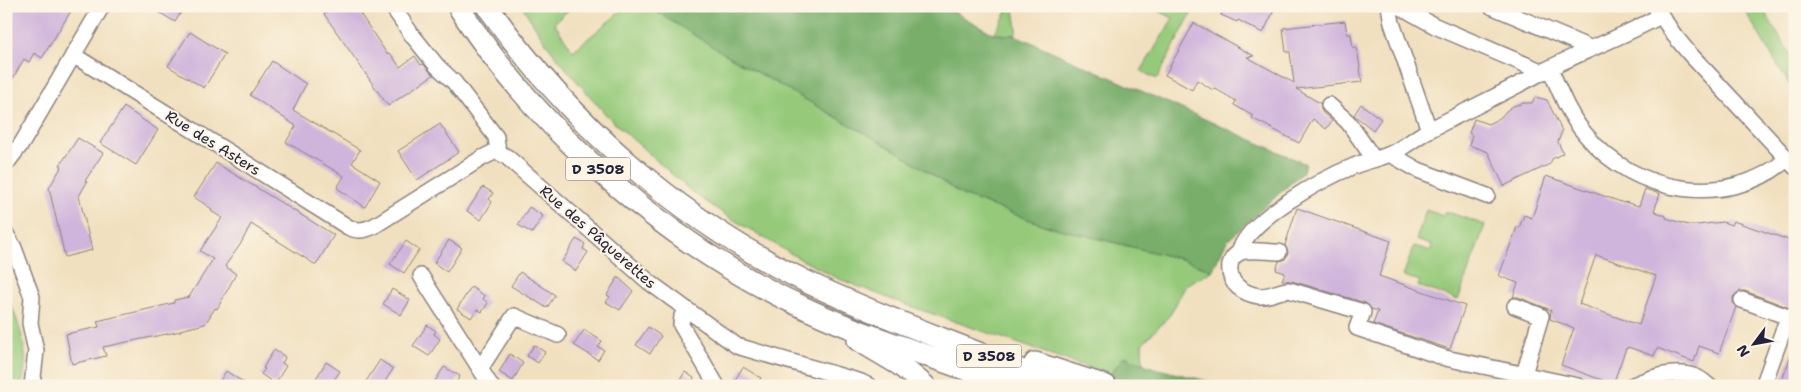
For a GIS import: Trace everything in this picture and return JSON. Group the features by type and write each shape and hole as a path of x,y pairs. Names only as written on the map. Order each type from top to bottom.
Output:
{"highway":[{"path":"446,6 508,74"},
{"name":"D 3508","path":"458,6 508,74 575,148 632,199 722,263 775,294 808,310 1011,386"},
{"name":"D 3508","path":"487,6 521,52 586,125 681,206 715,230 763,259 856,304 1012,365 1058,386"},
{"path":"506,6 547,83"},
{"path":"808,310 900,365 925,386"},
{"path":"920,328 1106,386"}],"street":[{"path":"6,164 22,143 102,6"},
{"path":"392,6 412,35 437,66 454,82 496,137 498,152"},
{"path":"1388,6 1392,23 1429,130"},
{"path":"1239,253 1240,246 1246,238 1267,218 1298,194 1356,165 1390,154 1429,130 1547,70 1597,46 1658,11 1689,53 1791,163 1767,175 1736,186 1720,189 1680,188 1656,183 1640,177 1611,159 1586,136 1567,107 1547,70 1435,26 1399,6"},
{"path":"1491,6 1597,46"},
{"name":"Rue des Asters","path":"73,55 354,230 368,229 482,158 498,152"},
{"path":"1330,105 1348,122 1374,159"},
{"name":"Rue des Pâquerettes","path":"498,152 507,157 649,282 737,346 861,382 869,386"},
{"path":"1390,154 1418,170 1487,196"},
{"path":"6,234 14,248 32,297 30,323 36,351 32,386"},
{"path":"1280,252 1247,251 1239,253 1232,259 1230,269 1236,285 1245,292 1260,296 1289,290 1363,312 1357,328 1445,358 1578,386"},
{"path":"421,276 490,386"},
{"path":"1742,300 1788,317 1763,386"},
{"path":"1515,306 1541,316 1524,374"},
{"path":"686,309 682,316 681,325 717,386"},
{"path":"484,386 480,369 514,316 558,335"},
{"path":"1631,386 1663,375 1680,375 1696,377 1710,386"}],"green space":[{"path":"522,6 573,6 554,23 573,51 627,6 647,6 730,57 900,153 962,195 1047,226 1185,260 1212,271 1186,285 1170,315 1142,344 1143,364 1124,356 1110,375 904,304 839,279 802,260 727,216 691,191 609,118 545,42"},
{"path":"647,6 943,6 994,34 1015,35 1306,164 1302,173 1227,241 1212,271 1185,260 1047,226 962,195 900,153 730,57"},
{"path":"998,6 1009,6 1014,9 1017,29 1015,35 994,34 1007,12"},
{"path":"1149,6 1180,6 1185,8 1186,6 1195,6 1157,79 1141,71 1173,18"},
{"path":"1742,6 1761,6 1795,62 1795,94"},
{"path":"1426,210 1443,216 1445,211 1485,225 1458,300 1418,286 1420,281 1403,276 1414,246 1431,251 1432,245 1416,240"},
{"path":"6,290 19,325 24,349 25,361 21,386 6,386"},
{"path":"1124,356 1154,368 1228,386 1137,386 1110,375"}],"building":[{"path":"6,6 74,6 42,58 34,53 29,62 24,59 6,90"},
{"path":"149,6 185,6 175,22"},
{"path":"334,6 355,6 387,54 390,53 400,67 415,56 421,65 423,64 433,75 388,106 324,14"},
{"path":"1225,6 1276,6 1263,33 1238,20 1237,22 1221,15"},
{"path":"1345,21 1347,34 1351,34 1353,48 1357,47 1362,82 1296,89 1320,103 1322,112 1332,121 1326,129 1313,119 1299,143 1252,118 1253,116 1234,105 1236,101 1214,88 1213,90 1197,80 1192,90 1165,75 1194,23 1254,56 1247,57 1294,83 1290,52 1286,52 1283,28"},
{"path":"190,32 225,54 204,88 168,66"},
{"path":"272,61 306,84 293,110 360,150 352,163 380,181 365,207 337,188 344,176 286,142 296,126 250,95"},
{"path":"1535,97 1547,100 1562,131 1558,142 1563,153 1552,159 1550,164 1504,186 1488,152 1469,145 1472,135 1469,133 1474,119 1488,124 1500,118 1513,106 1532,103"},
{"path":"1361,104 1381,119 1373,130 1354,115"},
{"path":"124,107 158,130 136,165 100,143"},
{"path":"440,124 459,152 417,180 398,151"},
{"path":"78,138 103,153 85,181 87,182 79,196 92,250 65,257 49,188 62,166 60,165"},
{"path":"216,163 334,235 316,265 251,224 240,245 225,266 236,274 217,309 215,308 205,324 181,331 103,347 106,356 72,364 66,334 99,327 97,321 174,303 174,300 189,297 213,259 200,251 222,218 194,197"},
{"path":"1546,176 1624,203 1639,206 1645,189 1660,194 1654,211 1666,216 1666,218 1688,225 1723,222 1731,225 1733,221 1795,242 1795,310 1745,291 1740,291 1733,297 1736,307 1719,353 1699,346 1694,362 1657,348 1654,356 1628,347 1613,384 1561,365 1574,328 1550,319 1551,310 1518,297 1513,297 1518,283 1499,276 1517,227 1519,228 1524,215 1532,218","holes":["1596,255 1656,276 1639,325 1579,304"]},
{"path":"483,187 493,193 489,199 492,202 481,220 467,211"},
{"path":"529,207 543,216 532,233 518,225"},
{"path":"1297,208 1391,241 1379,276 1465,306 1450,349 1373,324 1378,311 1371,309 1366,303 1292,281 1282,280 1285,273 1276,270 1279,261 1284,260 1287,256 1288,252 1285,245"},
{"path":"576,239 585,244 583,249 588,252 576,271 562,262"},
{"path":"449,240 462,248 447,272 434,263"},
{"path":"406,241 419,250 404,273 390,264"},
{"path":"520,272 555,295 547,308 511,286"},
{"path":"618,277 633,291 620,310 606,302 610,297 607,295"},
{"path":"471,287 485,296 483,299 488,303 482,312 477,309 471,318 457,309"},
{"path":"392,289 410,300 401,315 383,304"},
{"path":"427,325 436,331 434,334 440,339 429,356 413,346"},
{"path":"648,327 661,336 650,354 636,345"},
{"path":"584,330 602,341 598,347 604,350 598,360 574,345"},
{"path":"534,345 545,352 538,363 527,356"},
{"path":"274,350 284,356 285,358 282,363 286,366 275,384 261,374"},
{"path":"1793,350 1795,350 1795,386 1780,386"},
{"path":"510,354 523,363 513,381 499,372"},
{"path":"380,360 393,369 382,386 363,386"},
{"path":"326,362 340,371 330,386 323,386 315,380"},
{"path":"444,367 460,376 454,386 432,386"},
{"path":"743,367 761,378 756,386 743,386 735,380"},
{"path":"226,371 249,386 217,386"},
{"path":"685,372 694,378 690,386 676,386"}]}
